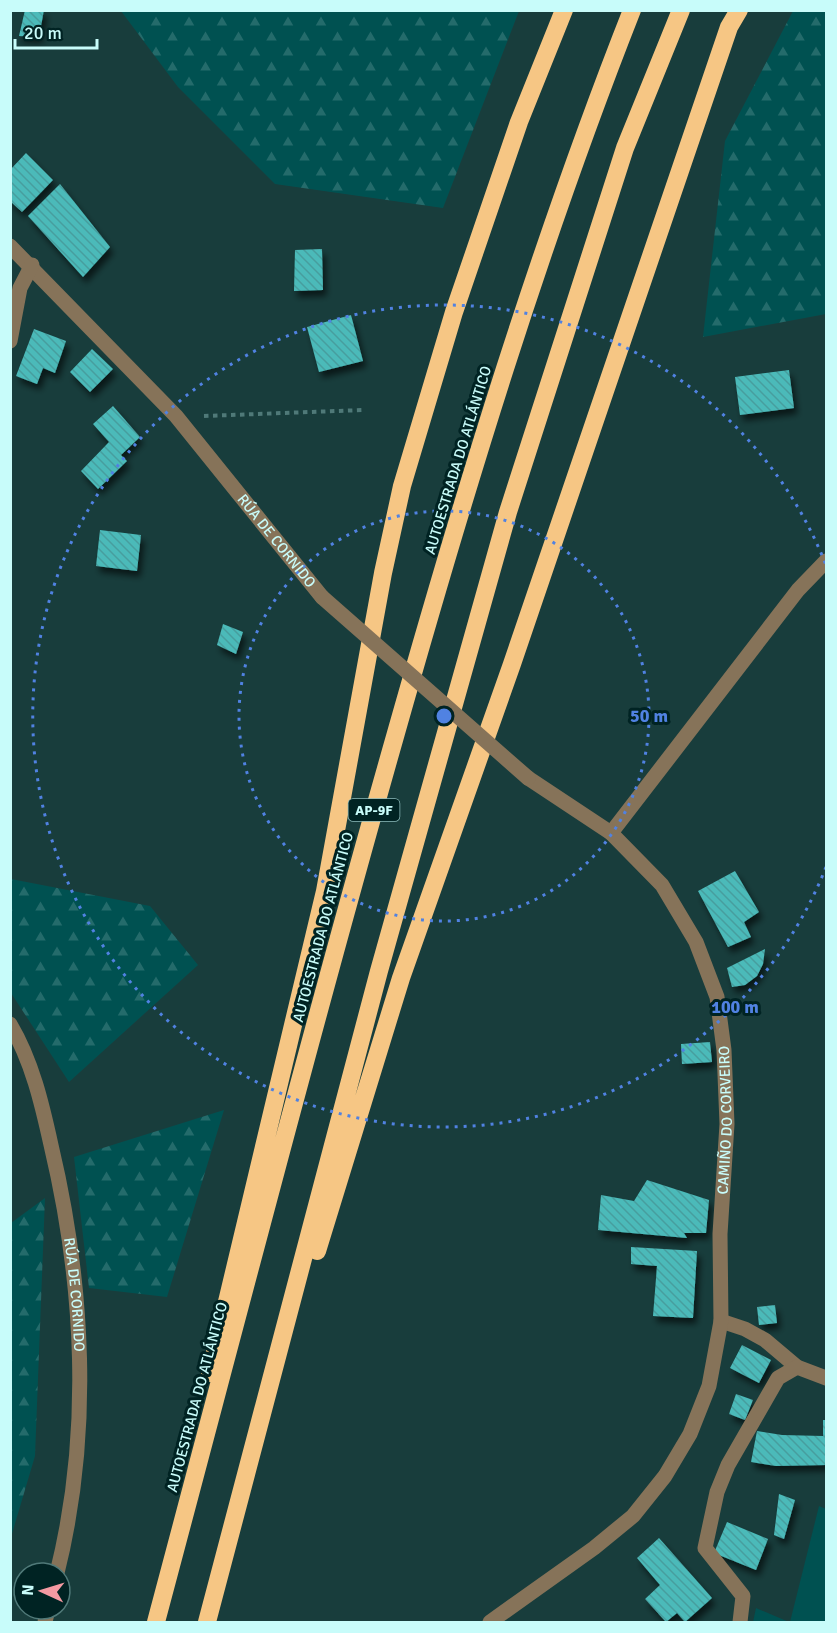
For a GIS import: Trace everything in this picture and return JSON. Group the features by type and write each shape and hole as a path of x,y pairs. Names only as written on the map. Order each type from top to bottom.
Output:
{"highway":[{"path":"150,1623 325,891 383,573 402,486 454,312 519,122 564,10"},
{"name":"AUTOESTRADA DO ATLÁNTICO","path":"156,1623 349,898 462,500 581,139 632,10"},
{"name":"AP-9F","path":"207,1623 379,971 508,512 626,148 681,10"},
{"path":"236,1513 401,978 512,664 678,171 729,27 739,10"}],"street":[{"name":"RÚA DE CORNIDO","path":"10,246 32,265 176,416 322,597 528,778 611,833"},
{"path":"10,341 20,288 32,265"},
{"path":"611,833 798,590 826,561"},
{"name":"CAMIÑO DO CORVEIRO","path":"490,1623 633,1516 665,1476 690,1434 709,1386 721,1321 720,1234 727,1124 724,1050 717,997 696,942 662,885 611,833"},
{"name":"RÚA DE CORNIDO","path":"10,1024 24,1048 46,1124 65,1203 73,1265 79,1347 78,1461 59,1561"},
{"path":"721,1321 745,1329 765,1340 797,1367 826,1378"},
{"path":"740,1623 743,1596 705,1548 717,1492 728,1465 778,1378 797,1367"}],"path":[{"path":"176,416 270,416 363,410"}],"green space":[{"path":"121,11 519,11 443,208 275,184 178,87"},
{"path":"793,11 826,11 826,314 703,337 725,141"},
{"path":"11,879 150,906 198,965 69,1082 11,993"},
{"path":"224,1110 167,1297 89,1288 74,1157"},
{"path":"45,1198 35,1456 11,1537 11,1223"},
{"path":"819,1506 826,1509 826,1622 790,1622"},
{"path":"756,1608 789,1622 753,1622"}],"building":[{"path":"25,10 44,10 39,37 19,36"},
{"path":"26,153 53,180 22,212 10,201 10,170"},
{"path":"60,184 110,247 83,277 28,216"},
{"path":"322,249 323,290 294,291 295,250"},
{"path":"351,315 363,361 319,372 307,327"},
{"path":"34,329 66,341 55,373 43,368 37,384 16,376"},
{"path":"92,349 113,369 90,392 70,372"},
{"path":"789,370 794,408 740,415 735,377"},
{"path":"113,406 140,437 121,455 127,461 98,489 81,471 109,442 93,424"},
{"path":"100,530 141,535 137,571 96,566"},
{"path":"223,624 243,632 236,654 217,645"},
{"path":"735,871 759,912 744,922 751,937 728,947 698,891"},
{"path":"765,949 763,964 757,976 745,985 732,987 727,968"},
{"path":"710,1042 712,1062 682,1064 681,1044"},
{"path":"647,1180 709,1200 706,1233 684,1233 687,1238 598,1230 601,1195 634,1201"},
{"path":"631,1247 697,1251 693,1318 653,1316 657,1266 631,1264"},
{"path":"775,1305 777,1323 759,1325 757,1307"},
{"path":"742,1345 771,1360 759,1383 730,1368"},
{"path":"736,1394 753,1400 745,1420 729,1414"},
{"path":"823,1420 826,1420 826,1465 776,1466 751,1462 757,1431 782,1435 823,1436"},
{"path":"779,1494 795,1500 784,1539 774,1535"},
{"path":"727,1522 768,1539 756,1570 714,1553"},
{"path":"659,1538 712,1598 685,1622 677,1613 666,1622 645,1599 660,1585 637,1558"}]}
